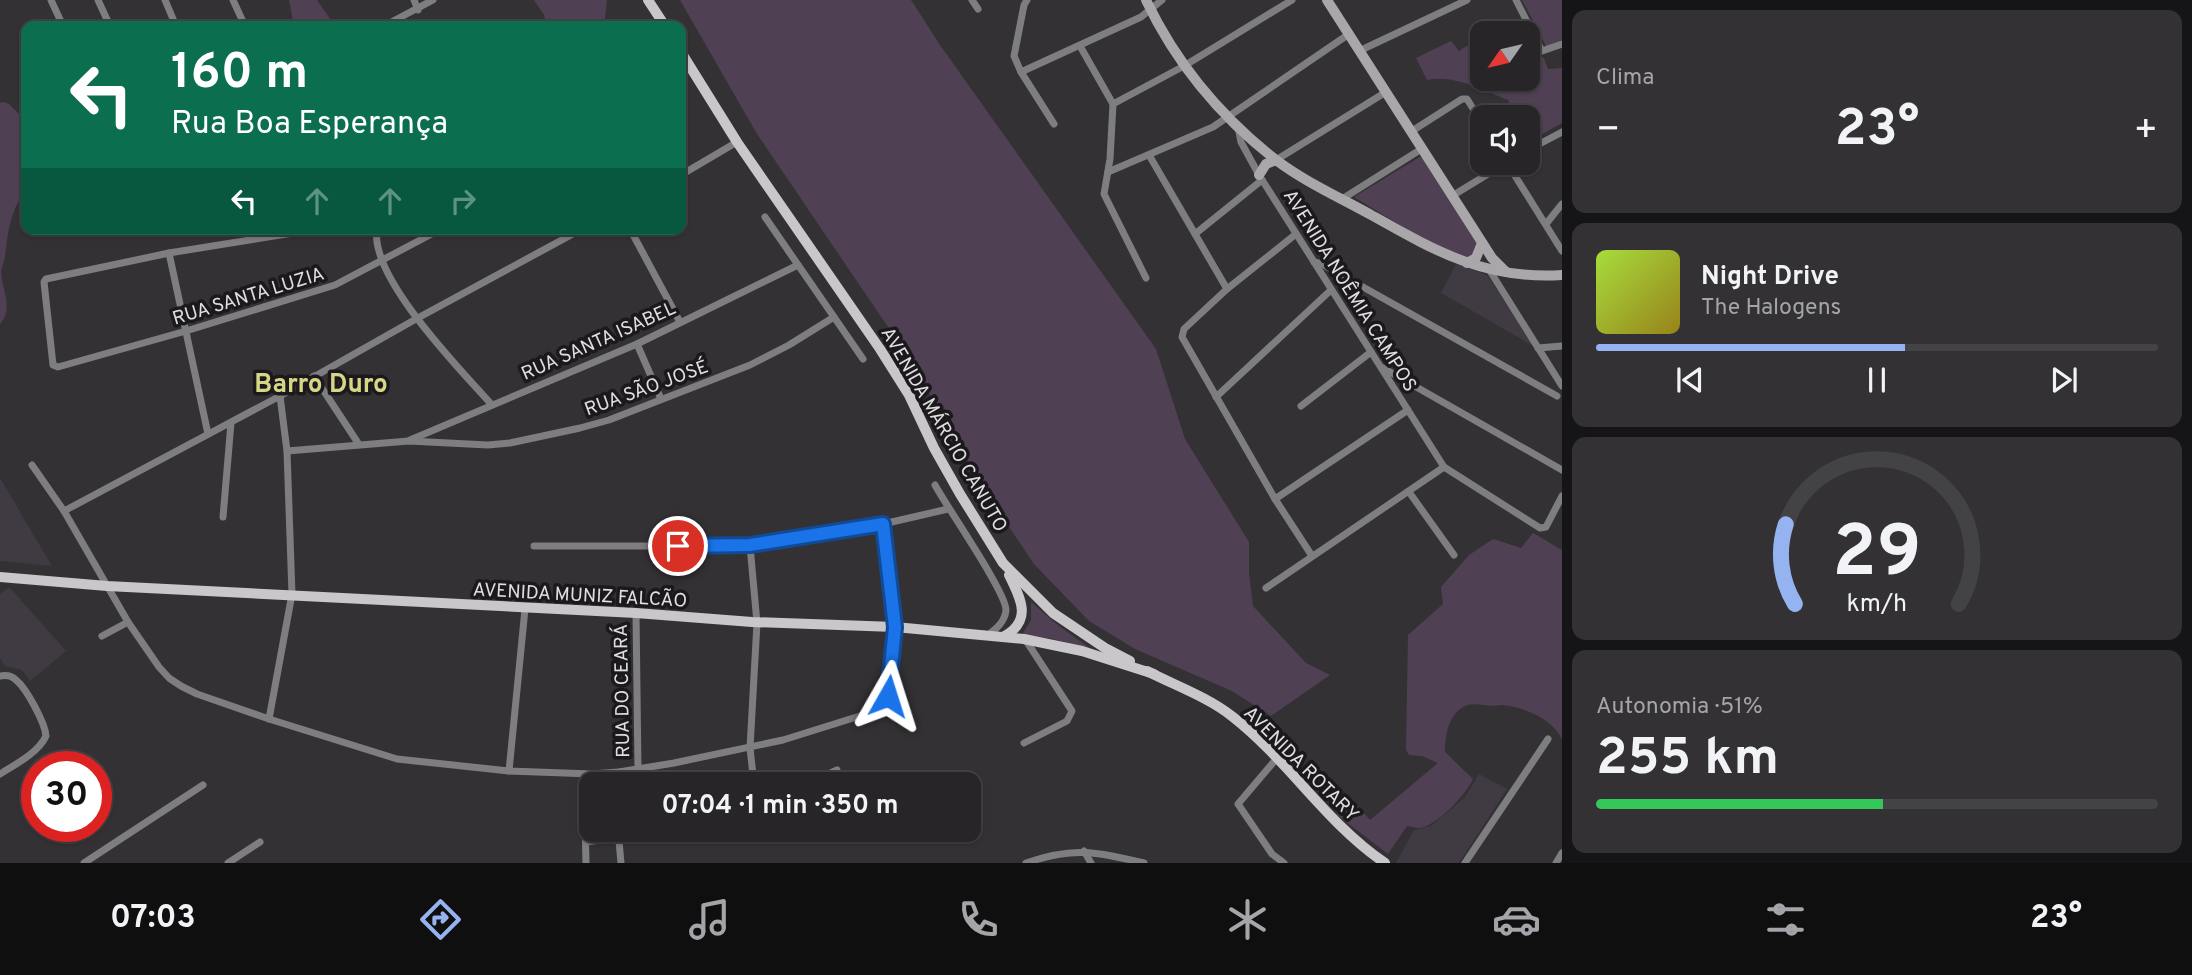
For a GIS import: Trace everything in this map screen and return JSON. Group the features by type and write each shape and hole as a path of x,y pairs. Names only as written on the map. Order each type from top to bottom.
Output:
{"main road":[{"path":"648,0 662,21"},
{"name":"AVENIDA MÁRCIO CANUTO","path":"686,60 737,142 909,395 934,448 1003,563 1053,613 1105,648 1154,674"},
{"path":"1003,563 1022,610 1019,624 1003,637"},
{"name":"AVENIDA MUNIZ FALCÃO","path":"2,579 636,613 757,623 895,627 1024,639 1082,651 1154,674"},
{"name":"AVENIDA ROTARY","path":"1154,674 1233,716 1277,758 1353,839 1385,863"}],"street":[{"path":"51,0 61,21"},
{"path":"98,0 108,21"},
{"path":"165,0 174,21"},
{"path":"233,0 243,21"},
{"path":"414,0 418,10"},
{"path":"395,21 433,0"},
{"path":"972,0 978,9"},
{"path":"1027,0 1014,56 1054,124"},
{"path":"1021,72 1140,17 1149,5 1162,0"},
{"path":"1113,104 1184,66 1292,0"},
{"path":"1327,0 1482,243 1506,272"},
{"path":"1359,51 1467,0"},
{"path":"1516,0 1542,51 1562,44"},
{"path":"1149,5 1184,66 1228,117 1276,160 1427,247 1466,263 1490,271 1562,275"},
{"path":"1108,172 1213,127 1349,34"},
{"path":"1080,46 1113,104 1108,172 1104,189 1106,199 1146,278"},
{"path":"1195,234 1260,177 1266,164 1386,92"},
{"path":"1412,131 1462,99 1467,99 1471,105"},
{"name":"AVENIDA NOÊMIA CAMPOS","path":"1238,127 1241,142 1260,177 1444,467"},
{"path":"1540,144 1562,132"},
{"path":"686,172 737,142"},
{"path":"1342,199 1423,148"},
{"path":"1149,155 1227,289"},
{"path":"1452,196 1486,175"},
{"path":"1514,175 1562,251"},
{"path":"1546,224 1562,204"},
{"path":"765,217 863,359"},
{"path":"1296,234 1227,289 1182,332 1185,342 1275,499 1312,556"},
{"path":"208,434 169,253 281,235"},
{"path":"377,235 377,248 382,262 416,319 491,404"},
{"name":"RUA SANTA LUZIA","path":"169,253 45,279 49,344 55,367 186,331 335,285 428,235"},
{"path":"64,511 231,423 571,235"},
{"path":"633,235 680,322"},
{"path":"1466,263 1476,258 1482,243"},
{"path":"1482,243 1490,271 1562,386"},
{"path":"1314,262 1322,264 1557,396"},
{"name":"RUA SANTA ISABEL","path":"409,441 637,344 798,265"},
{"path":"1216,397 1331,289"},
{"name":"RUA SÃO JOSÉ","path":"287,451 358,443 409,441 462,445 510,443 609,420 765,358 834,317"},
{"path":"637,344 661,399"},
{"path":"1538,348 1562,346"},
{"path":"1301,406 1371,352"},
{"path":"1381,367 1562,470"},
{"path":"314,376 358,443"},
{"path":"1399,396 1407,383"},
{"path":"269,719 292,594 287,451 280,396"},
{"path":"1275,499 1408,410"},
{"path":"223,517 231,423"},
{"path":"32,465 64,511 128,622 169,678 197,694 397,759 509,771 619,772 638,769 750,748 863,715 882,705 888,696 895,627 883,524"},
{"path":"1266,588 1444,467 1539,528 1546,527 1562,496"},
{"path":"935,485 1003,596 1006,614 1003,622 987,636"},
{"path":"1409,492 1454,555"},
{"path":"534,546 750,545 883,524 948,509"},
{"path":"750,545 757,623 750,748 753,772"},
{"path":"509,771 517,723 525,609"},
{"name":"RUA DO CEARÁ","path":"636,613 638,769"},
{"path":"102,636 128,622"},
{"path":"1024,639 1072,711 1067,721 1024,743"},
{"path":"0,676 10,676 19,682 43,722 46,736 41,745 0,774"},
{"path":"1465,863 1548,739"},
{"path":"1277,758 1238,804 1272,854 1284,863"},
{"path":"833,772 837,770"},
{"path":"84,863 203,785"},
{"path":"228,863 260,842"},
{"path":"586,842 586,863"},
{"path":"618,842 621,863"},
{"path":"1084,851 1091,863"},
{"path":"1026,863 1049,855 1084,851 1144,863"},
{"path":"1556,863 1562,853"}],"shaded area":[{"path":"289,0 317,0 332,21 293,21"},
{"path":"534,0 607,0 605,21 546,21"},
{"path":"680,0 911,0 940,45 1156,349 1185,439 1249,542 1253,606 1306,663 1330,675 1271,716 1232,691 1135,649 1089,621 1034,564 987,494 907,355 757,134"},
{"path":"1522,0 1562,0 1562,40 1547,48 1540,35 1540,21 1533,21"},
{"path":"1451,41 1459,51 1470,44 1470,85 1448,79 1427,80 1416,58"},
{"path":"1540,56 1544,58 1548,69 1562,68 1562,123 1540,135 1540,105 1510,105 1508,100 1486,91 1540,91"},
{"path":"0,103 9,104 21,116 21,198 13,213 1,272 7,306 0,324"},
{"path":"1423,155 1477,238 1476,256 1466,260 1425,240 1354,197"},
{"path":"1456,264 1487,275 1535,347 1441,293"},
{"path":"0,478 52,566 0,561"},
{"path":"1533,533 1562,550 1562,740 1545,720 1519,708 1477,704 1463,707 1451,721 1445,752 1473,779 1458,800 1431,824 1422,828 1407,826 1388,854 1336,814 1356,804 1370,820 1438,763 1422,756 1409,755 1406,750 1408,635 1443,604 1441,587 1469,555 1493,539 1521,548"},
{"path":"8,588 66,651 30,681 22,670 5,666 0,658 0,594"},
{"path":"1031,602 1091,649 1049,638 1022,635 1031,620"},
{"path":"1479,774 1507,789 1459,863 1396,863 1414,830 1431,826 1465,797"}],"district":[{"name":"Barro Duro","path":"321,383"}],"route":[{"path":"678,546 750,545 883,524 895,627 888,696"}]}
